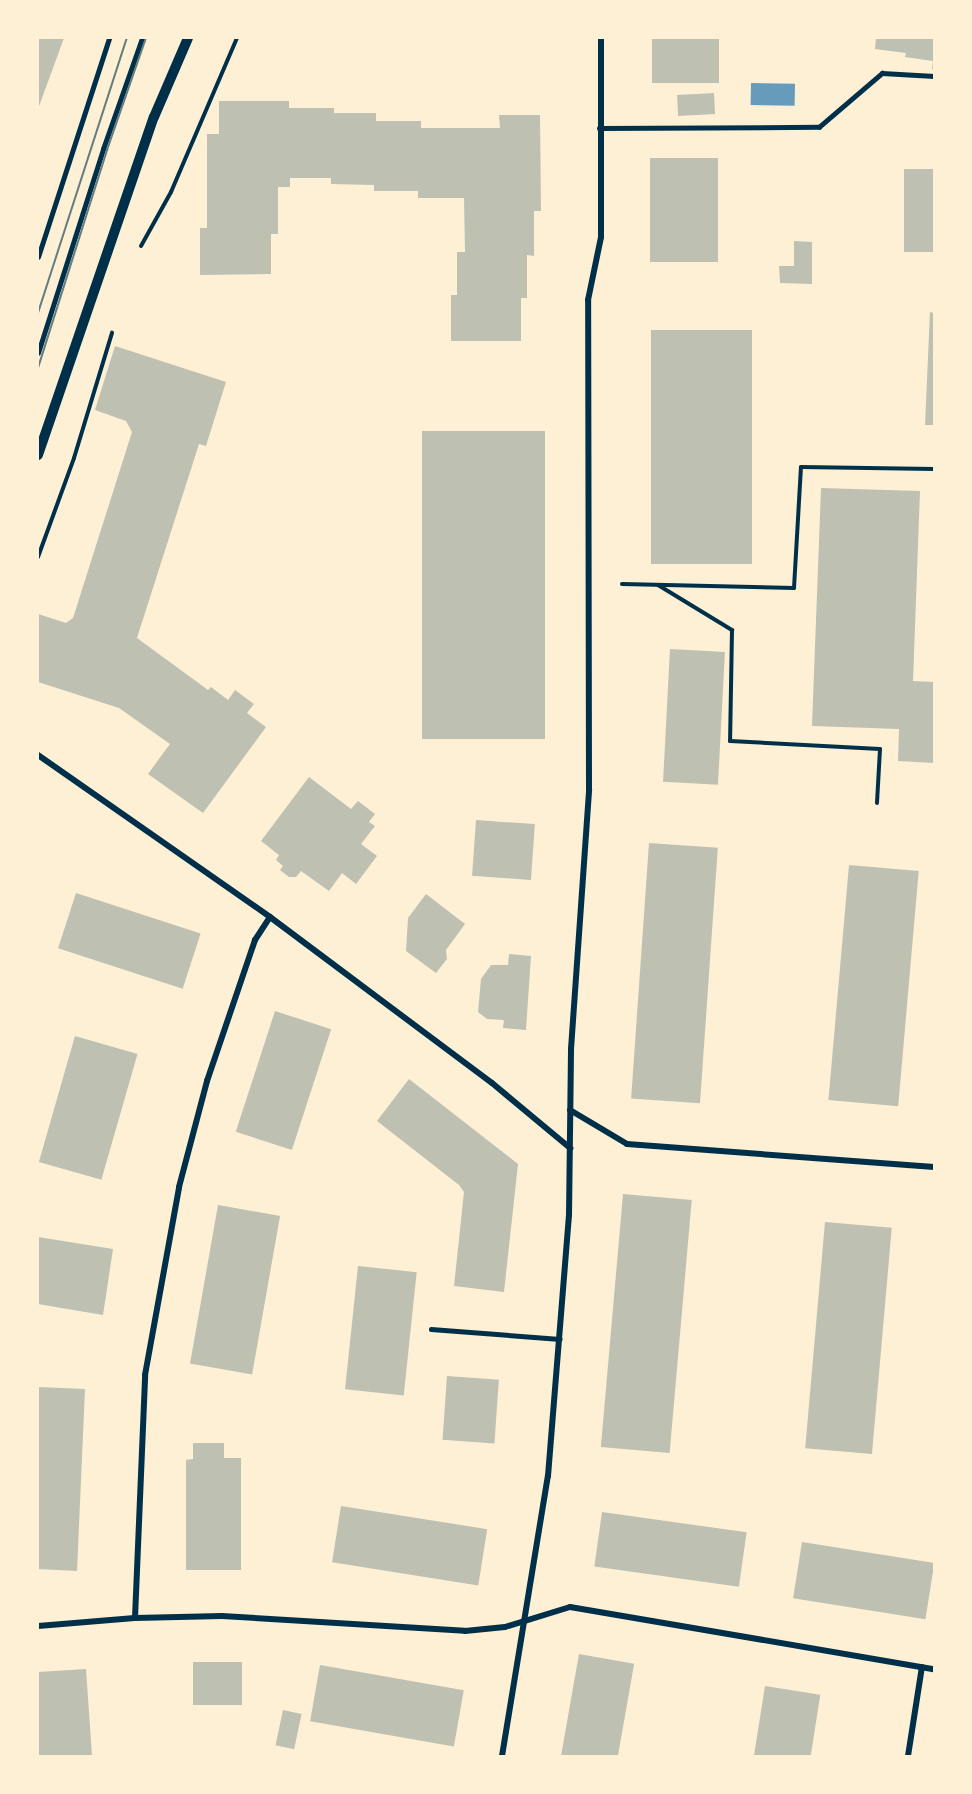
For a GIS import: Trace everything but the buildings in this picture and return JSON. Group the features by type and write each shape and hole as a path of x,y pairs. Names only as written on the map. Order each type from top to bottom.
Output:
{"street":[{"path":"38,455 154,117 188,38"},
{"path":"502,1756 548,1476 569,1215 571,1049 589,790 588,300 601,237 599,128 601,38"},
{"path":"38,755 270,916 492,1083 570,1148"},
{"path":"135,1618 145,1375 179,1187 207,1081 255,940 270,916"},
{"path":"570,1110 627,1144 934,1167"},
{"path":"38,1626 135,1618 222,1616 465,1631 505,1627 570,1607 934,1669"},
{"path":"908,1756 922,1667"}],"lane":[{"path":"38,257 109,38"},
{"path":"38,353 103,149 142,38"},
{"path":"599,128 819,127 882,73 934,76"},
{"path":"431,1329 560,1339"}],"path":[{"path":"139,249 171,192 237,38"},
{"path":"38,557 74,458 114,325"},
{"path":"622,584 794,588 801,467 934,469"},
{"path":"658,585 732,630 730,741 880,749 878,803"}],"water":[{"path":"751,83 795,84 795,106 751,105"}],"tram line":[{"path":"38,313 127,38"},
{"path":"38,368 107,150 146,38"}]}
